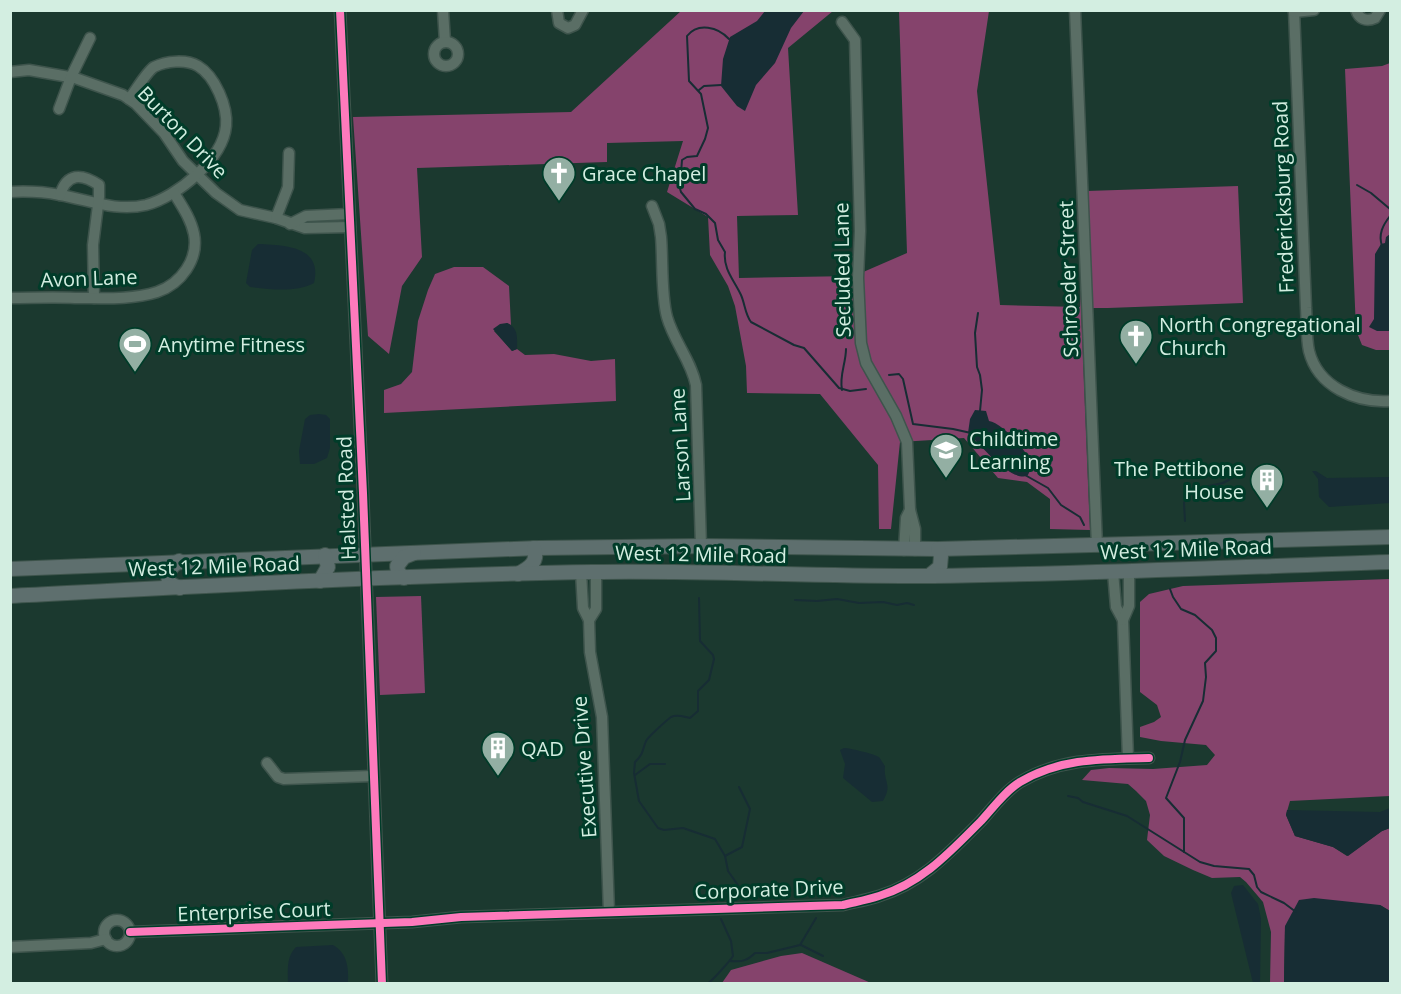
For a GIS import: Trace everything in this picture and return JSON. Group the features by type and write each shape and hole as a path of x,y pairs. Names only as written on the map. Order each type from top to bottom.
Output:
{"main road":[{"name":"West 12 Mile Road","path":"10,569 325,555 534,549 701,546 910,550 1008,549 1390,537"},
{"path":"1299,565 1310,552 1306,540"},
{"path":"692,573 681,569 677,561 688,549 701,546"},
{"path":"1113,572 1115,553 1122,546"},
{"path":"518,574 534,562 536,558 534,549"},
{"path":"929,576 940,567 941,556 938,549"},
{"path":"1003,575 991,570 991,559 997,552 1008,549"},
{"path":"404,578 398,572 399,561 416,552"},
{"path":"320,581 328,567 325,555"},
{"path":"179,561 170,568 168,576 170,584 180,588"},
{"name":"West 12 Mile Road","path":"10,596 320,581 581,572 929,576 1390,562"},
{"path":"113,590 122,581 124,564"}],"street":[{"name":"Halsted Road","path":"340,10 382,984"},
{"path":"443,10 445,42"},
{"path":"557,10 559,23 568,28 575,26 583,10"},
{"name":"Schroeder Street","path":"1075,10 1097,546"},
{"path":"1294,11 1314,10"},
{"path":"1356,10 1359,16 1366,20 1375,18 1380,10"},
{"name":"Fredericksburg Road","path":"1294,11 1309,351 1319,372 1336,389 1360,399 1390,401"},
{"name":"Secluded Lane","path":"842,22 855,40 861,343 866,363 896,416 907,442 910,510 915,529 910,550"},
{"path":"59,109 71,77 90,38"},
{"path":"10,192 30,191 60,195 117,208 146,205 174,193 197,175 224,139 227,124 224,103 215,83 198,66 176,61 153,68 129,99"},
{"name":"Burton Drive","path":"10,72 29,70 71,77 123,94 164,133 183,161 197,175 216,193 240,210 276,218 305,228 350,227"},
{"path":"276,218 288,188 289,153"},
{"path":"60,195 65,183 70,179 82,177 99,185 93,245 94,298"},
{"name":"Avon Lane","path":"10,298 111,298 158,291 171,285 186,269 193,256 194,235 191,224 174,193"},
{"name":"Larson Lane","path":"652,206 661,237 666,314 676,342 693,369 696,385 701,546"},
{"path":"290,224 306,216 349,214"},
{"path":"1128,758 1123,620 1129,606 1129,571"},
{"name":"Executive Drive","path":"581,572 583,608 589,620 591,652 602,717 609,912"},
{"name":"Executive Drive","path":"589,620 596,609 596,572"},
{"path":"1113,572 1116,607 1123,620"},
{"name":"Corporate Drive","path":"380,923 461,917 843,904 879,896 914,880 945,858 1017,783 1038,772 1063,764 1091,759 1149,758"},
{"path":"267,763 278,777 284,779 372,776"},
{"path":"117,920 126,924 130,932 130,937 123,945 113,945 106,939 108,925 117,920"},
{"name":"Enterprise Court","path":"130,932 380,923"},
{"path":"10,947 91,943 106,939"}],"shaded area":[{"path":"681,11 833,11 788,48 798,215 737,216 739,278 854,276 907,253 899,11 989,11 977,91 1000,305 1080,307 1087,191 1238,186 1243,303 1081,308 1090,530 1050,529 1050,499 1027,482 998,478 964,438 900,442 891,529 879,529 878,465 820,394 747,393 746,366 735,306 728,286 710,255 708,217 667,192 683,141 607,143 607,162 417,168 422,257 402,286 389,354 368,336 353,117 571,112"},
{"path":"1390,63 1390,350 1376,350 1362,345 1356,330 1345,69 1382,66"},
{"path":"454,267 483,267 509,286 511,325 507,323 494,331 512,351 517,349 525,355 554,354 591,361 615,359 616,401 384,413 384,390 401,384 412,372 418,321 435,274"},
{"path":"1390,579 1390,796 1290,801 1286,815 1295,836 1333,847 1347,856 1382,831 1390,828 1390,911 1380,905 1285,926 1284,983 1270,983 1271,932 1263,902 1246,882 1240,877 1212,878 1164,856 1147,840 1150,815 1146,801 1136,791 1128,784 1082,780 1091,770 1207,765 1215,755 1206,745 1140,737 1140,727 1161,717 1157,705 1140,692 1140,602 1149,594 1183,586"},
{"path":"421,596 425,693 380,695 376,597"},
{"path":"802,953 871,983 722,983 731,970 781,956"}],"water":[{"path":"765,11 804,11 791,28 775,63 756,85 745,111 737,106 721,86 723,59 730,37 757,21"},
{"path":"1390,234 1390,331 1377,331 1369,327 1374,319 1375,254"},
{"path":"258,244 290,247 307,255 313,261 314,283 291,289 250,287 246,283 252,250"},
{"path":"507,323 514,328 516,334 517,349 512,351 493,329 500,324"},
{"path":"975,410 986,411 989,421 1001,427 1021,447 1030,461 1031,467 1027,476 1020,476 1004,468 968,433 970,419"},
{"path":"310,415 326,415 330,419 330,448 327,458 314,464 300,464 299,451 305,419"},
{"path":"1312,471 1327,478 1390,477 1390,503 1329,507 1319,497 1318,479"},
{"path":"844,748 880,758 885,766 888,787 883,801 872,802 843,778 845,764 840,750"},
{"path":"1390,808 1390,828 1382,831 1348,856 1333,847 1295,836 1286,815 1287,810 1380,812"},
{"path":"1243,885 1258,904 1261,919 1260,983 1253,983 1231,893 1234,886"},
{"path":"1314,898 1380,905 1390,911 1390,983 1284,983 1285,926 1299,900"},
{"path":"333,945 338,948 346,961 348,983 288,983 289,960 296,947"}],"waterway":[{"path":"729,39 714,29 708,28 697,29 687,36 689,81 701,94 708,128 697,156 682,160 678,182 681,192 695,209 706,214 715,223 718,240 725,252 727,269 741,295 751,322 804,348 839,388 850,391 866,389"},
{"path":"699,90 704,86 721,85"},
{"path":"1357,185 1390,209"},
{"path":"1382,246 1382,230 1390,216"},
{"path":"978,313 975,333 977,367 982,390 980,411"},
{"path":"842,390 841,380 846,349"},
{"path":"889,375 899,374 903,379 913,424 971,433"},
{"path":"1025,475 1048,488 1061,505 1080,517 1084,525"},
{"path":"1185,521 1184,503 1188,493 1223,483 1238,475"},
{"path":"1170,589 1181,609 1195,615 1212,630 1216,638 1216,651 1205,663 1203,701 1185,740 1180,762 1166,798 1184,818 1184,852"},
{"path":"699,598 700,641 714,659 709,680 698,691 698,711 690,718 671,717 654,732 646,741 635,762 634,773 639,801 658,828 664,830 683,828 715,839 725,856 728,871 740,888 738,893 727,897"},
{"path":"795,600 837,599 859,603 883,602 914,605"},
{"path":"635,775 650,764 665,764"},
{"path":"725,856 742,847 750,809 739,787"},
{"path":"1068,796 1127,816 1200,862 1214,866 1249,869 1261,892 1284,903 1296,912"},
{"path":"730,961 744,960 755,953 767,953 800,945 816,918"},
{"path":"707,984 733,956 731,941 721,919"},
{"path":"801,945 823,956"}],"cycle path":[{"path":"340,10 363,493 382,984"},
{"path":"130,932 412,922 461,917 843,905 894,890 922,875 958,844 1009,790 1035,774 1082,761 1149,758"}],"place":[{"name":"Grace Chapel","path":"559,202"},
{"name":"North Congregational Church","path":"1136,365"},
{"name":"Anytime Fitness","path":"135,373"},
{"name":"Childtime Learning","path":"946,479"},
{"name":"The Pettibone House","path":"1267,509"},
{"name":"QAD","path":"498,777"}]}
